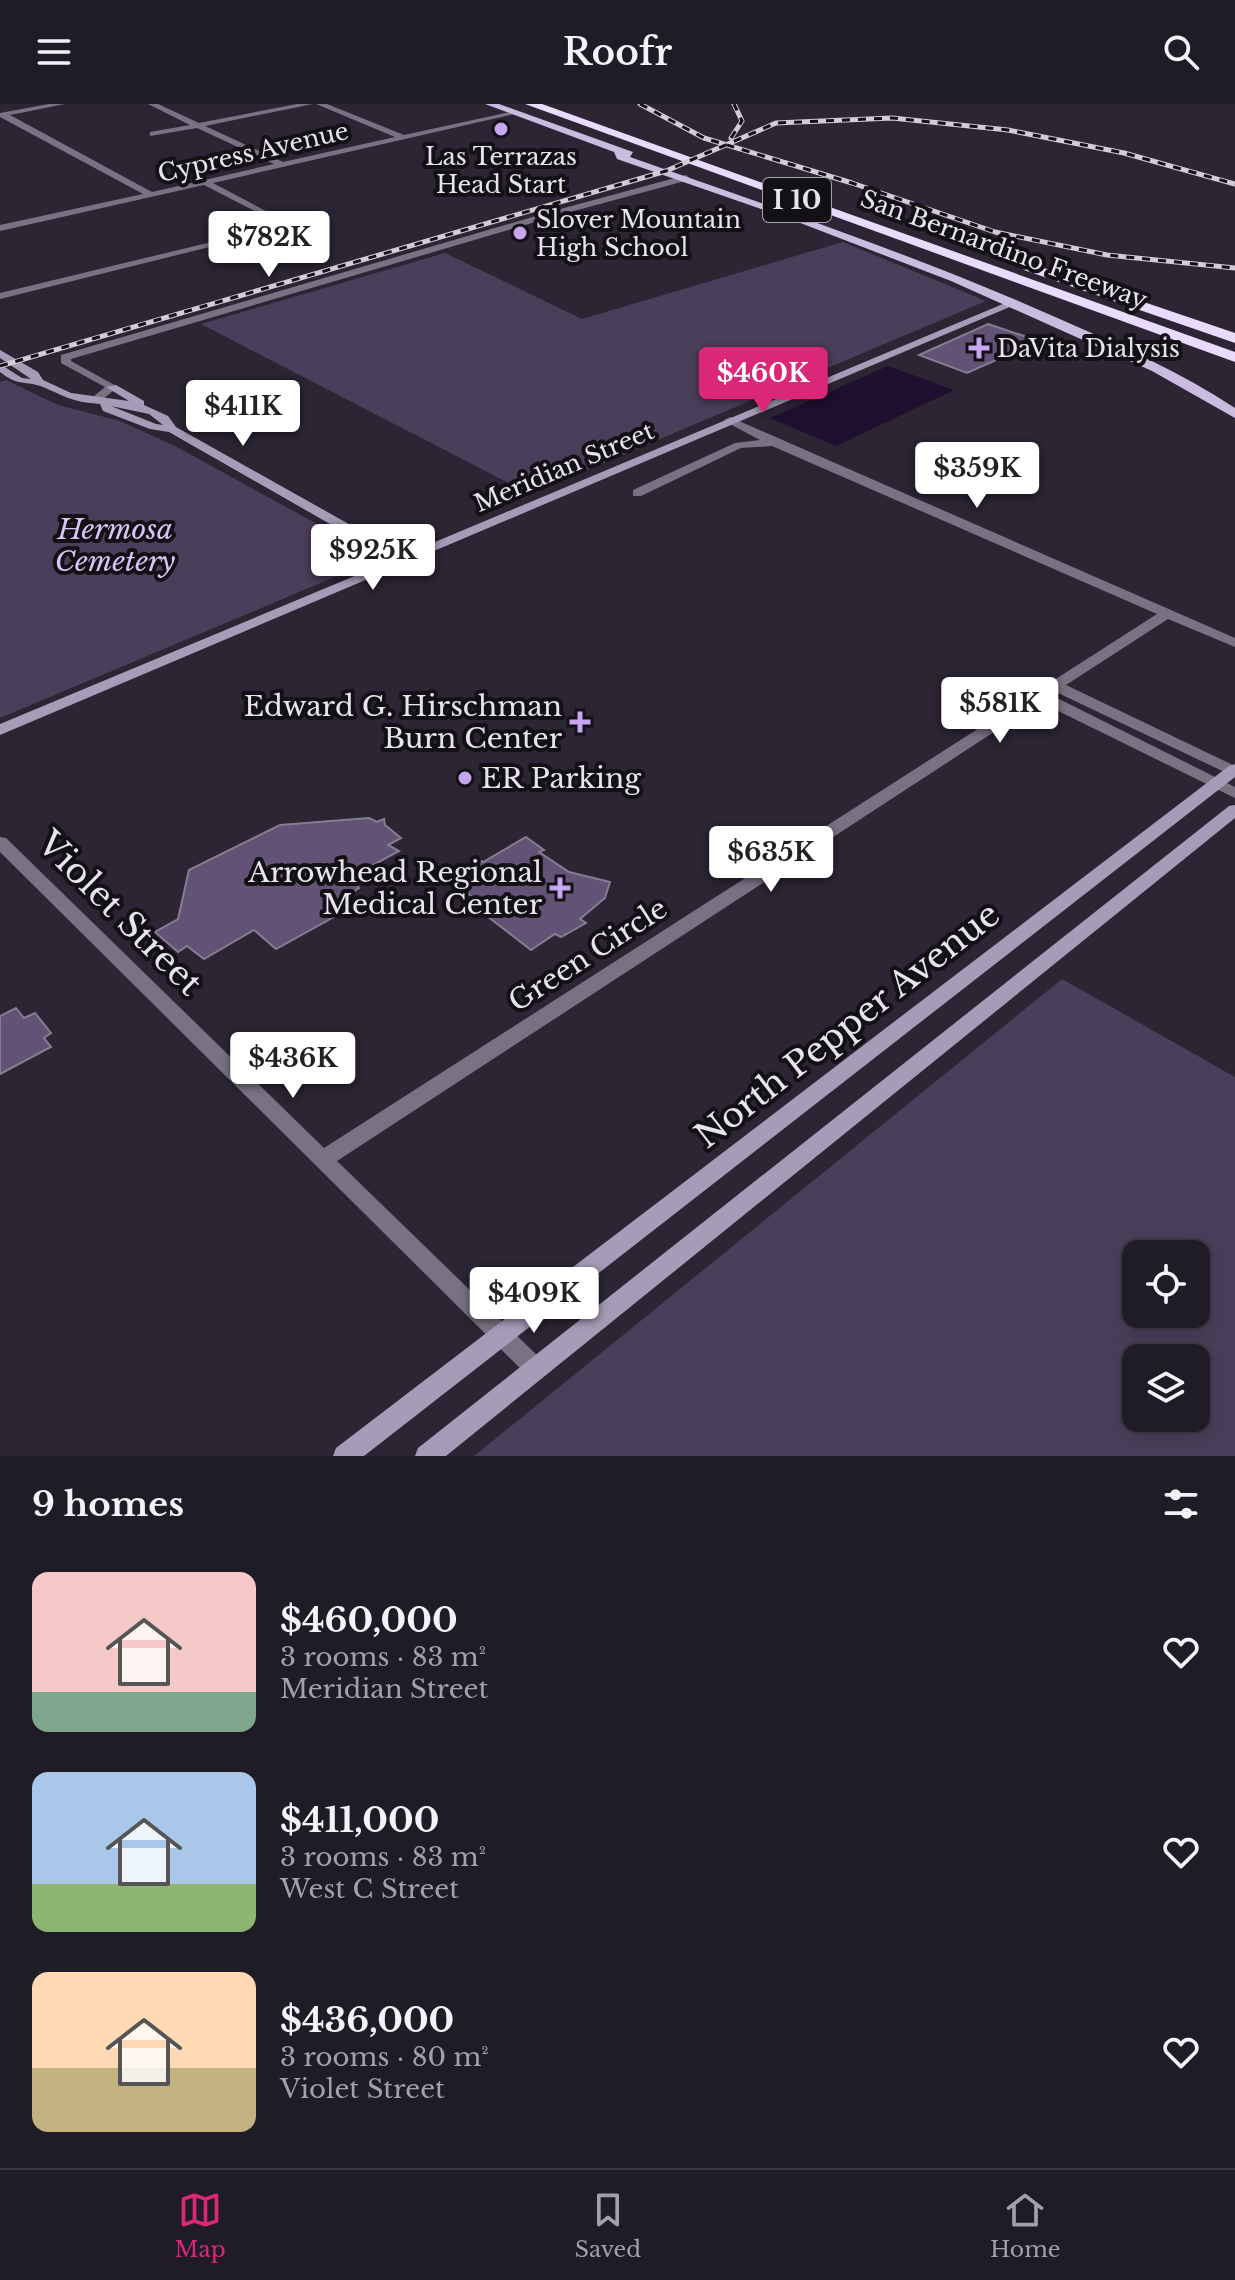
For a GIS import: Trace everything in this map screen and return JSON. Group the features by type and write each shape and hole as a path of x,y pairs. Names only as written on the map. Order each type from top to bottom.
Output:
{"highway":[{"name":"San Bernardino Freeway","path":"531,104 1235,357"},
{"name":"San Bernardino Freeway","path":"566,104 969,246"},
{"name":"San Bernardino Freeway","path":"1235,327 1010,260 1235,338"},
{"path":"1063,297 1235,370"}],"main road":[{"path":"490,104 619,152 621,157 919,263 1174,377 1210,396 1235,414"}],"street":[{"path":"2,115 61,104"},
{"path":"152,104 284,166"},
{"path":"153,134 309,104"},
{"path":"320,104 404,138"},
{"name":"Cypress Avenue","path":"0,228 515,113"},
{"path":"2,115 152,195"},
{"path":"172,429 169,422 66,363 65,357 546,215 686,178"},
{"path":"0,296 290,226 206,183"},
{"name":"Meridian Street","path":"0,730 1014,303"},
{"path":"0,353 34,374 38,382"},
{"path":"0,367 21,381 38,382 69,396 147,409"},
{"path":"99,402 112,387"},
{"path":"99,402 107,409 142,423 172,429 402,559"},
{"path":"730,420 1235,643"},
{"path":"637,493 739,445 774,442"},
{"name":"Green Circle","path":"322,1160 1166,614"},
{"path":"1056,686 1234,771"},
{"path":"1040,696 1235,793"},
{"name":"North Pepper Avenue","path":"345,1456 1234,771"},
{"path":"427,1456 1235,810"},
{"name":"Violet Street","path":"0,842 535,1368"}],"green space":[{"path":"843,242 986,301 530,494 201,324 445,253 582,319"},
{"name":"Hermosa Cemetery","path":"6,380 58,405 120,421 175,446 377,557 0,718 0,382"},
{"path":"1062,979 1235,1077 1235,1456 474,1456"}],"shaded area":[{"path":"888,366 954,390 836,446 770,418"}],"building":[{"name":"DaVita Dialysis","path":"988,324 1039,341 967,373 919,355"},
{"path":"369,818 377,822 384,819 385,825 401,838 388,845 399,851 351,877 359,888 333,905 341,913 276,949 254,930 204,959 187,946 178,952 155,932 178,919 189,870 280,825"},
{"path":"526,837 544,850 539,852 569,872 610,882 605,898 580,919 586,923 561,937 555,934 531,950 470,903 475,899 447,878"},
{"path":"16,1008 24,1018 35,1013 51,1033 44,1038 51,1047 0,1074 0,1016"}],"railway":[{"path":"640,104 704,138 726,145"},
{"path":"731,138 742,121 734,104"},
{"path":"726,145 776,123 892,118 1008,130 1124,153 1235,184"},
{"path":"0,366 666,171 726,145"},
{"path":"726,145 852,183 995,232 1107,255 1235,268"}],"place":[{"name":"Las Terrazas Head Start","path":"501,129"},
{"name":"Slover Mountain High School","path":"520,233"},
{"name":"DaVita Dialysis","path":"979,348"},
{"name":"Edward G. Hirschman Burn Center","path":"580,722"},
{"name":"ER Parking","path":"465,778"},
{"name":"Arrowhead Regional Medical Center","path":"560,888"}]}
